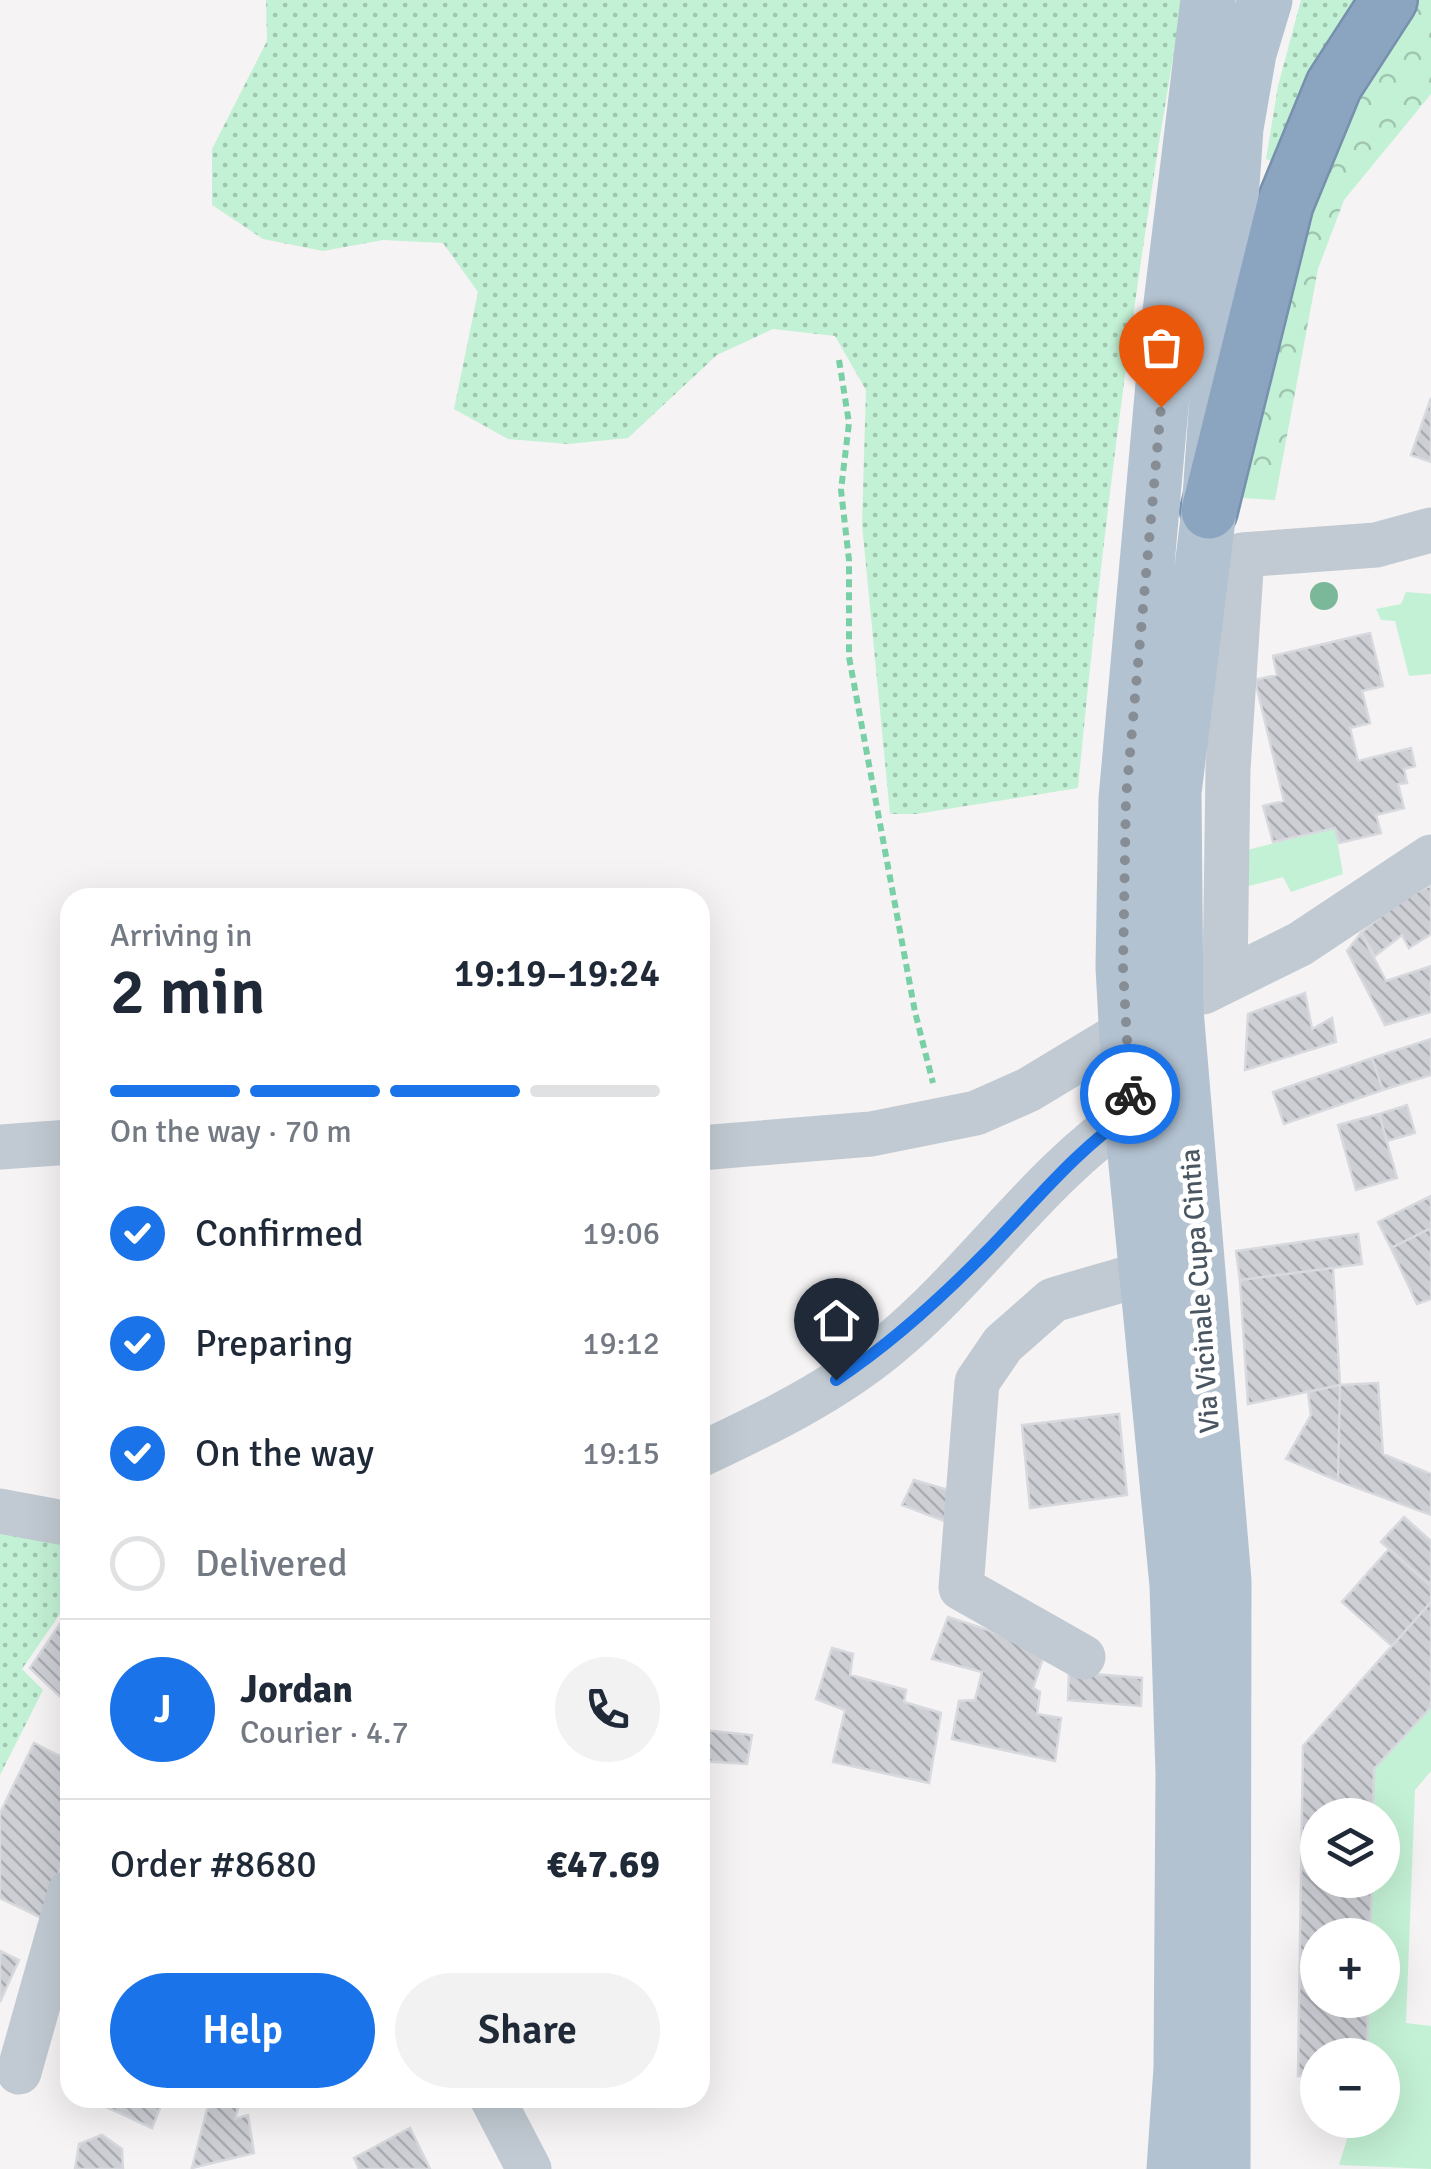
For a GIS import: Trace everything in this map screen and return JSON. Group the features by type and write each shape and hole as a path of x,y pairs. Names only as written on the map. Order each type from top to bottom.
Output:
{"highway":[{"path":"1209,511 1258,305 1302,157 1334,85 1389,0"}],"main road":[{"name":"Via Vicinale Cupa Cintia","path":"1174,2169 1182,1970 1179,1623 1131,1113 1126,1031 1126,798 1168,328 1208,0"},
{"name":"Via Vicinale Cupa Cintia","path":"1223,2169 1224,1582 1188,1172 1187,1097 1176,1010 1174,792 1209,511 1236,128 1248,53 1265,0"},
{"path":"1131,1113 1154,1113 1182,1129 1188,1172"}],"street":[{"path":"1225,978 1228,770 1242,556 1376,545 1431,530"},
{"path":"1176,1010 1225,978 1300,944 1431,857"},
{"path":"710,1147 871,1134 976,1113 1028,1090 1126,1031"},
{"path":"710,1450 783,1416 889,1345 987,1251 1093,1138 1131,1113"},
{"path":"0,1147 60,1143"},
{"path":"1083,1656 961,1588 976,1382 1003,1344 1053,1300 1146,1274"},
{"path":"0,1512 60,1522"},
{"path":"20,2072 60,1928"},
{"path":"497,2108 527,2168"}],"path":[{"path":"839,360 850,423 841,490 850,560 849,657 915,1012 941,1122"}],"green space":[{"path":"266,0 1183,0 1123,393 1078,788 916,814 890,814 862,524 866,390 835,336 773,329 717,355 628,438 568,444 508,439 454,409 478,292 443,243 383,240 323,251 263,239 212,205 212,149 267,41"},
{"path":"1301,0 1369,0 1278,163 1266,159 1278,86"},
{"path":"1418,0 1431,0 1431,94 1344,200 1318,269 1275,500 1242,498 1269,351 1312,196 1369,82"},
{"path":"1406,592 1431,594 1431,674 1409,676 1395,621 1381,620 1376,609 1401,604"},
{"path":"1335,828 1343,874 1291,892 1283,877 1249,886 1247,850"},
{"path":"0,1527 60,1538 60,1614 22,1669 43,1690 0,1775"},
{"path":"1431,1707 1431,1771 1415,1790 1406,2023 1431,2026 1431,2169 1339,2165 1347,2138 1400,2138 1400,2038 1367,2038 1368,2018 1400,2018 1400,1918 1371,1918 1371,1898 1400,1898 1400,1798 1373,1798 1374,1769"}],"building":[{"path":"1431,398 1431,462 1411,455"},
{"path":"1370,633 1383,686 1362,691 1370,723 1350,728 1358,761 1411,748 1415,766 1404,769 1407,783 1398,784 1404,808 1376,815 1381,833 1339,843 1335,828 1273,842 1263,806 1284,801 1255,680 1277,675 1273,656"},
{"path":"1431,885 1431,934 1409,948 1402,935 1375,956 1361,933 1400,900"},
{"path":"1361,933 1386,981 1431,966 1431,1012 1385,1025 1347,951"},
{"path":"1305,993 1312,1029 1332,1018 1336,1042 1245,1070 1248,1014"},
{"path":"1431,1039 1431,1075 1383,1090 1372,1058"},
{"path":"1372,1058 1383,1090 1284,1124 1273,1092"},
{"path":"1407,1105 1415,1133 1387,1141 1379,1114"},
{"path":"1379,1114 1397,1178 1356,1190 1338,1125"},
{"path":"1431,1196 1431,1228 1391,1248 1378,1222"},
{"path":"1431,1228 1431,1299 1417,1304 1391,1248"},
{"path":"1358,1234 1362,1264 1240,1280 1236,1251"},
{"path":"1333,1268 1340,1385 1248,1404 1240,1280"},
{"path":"1378,1383 1383,1454 1431,1474 1431,1515 1338,1481 1340,1385"},
{"path":"1340,1385 1338,1481 1286,1459 1311,1415 1308,1392"},
{"path":"1119,1414 1127,1495 1030,1508 1022,1425"},
{"path":"914,1480 955,1492 950,1523 902,1505"},
{"path":"1404,1517 1431,1541 1431,1586 1381,1542"},
{"path":"1389,1549 1431,1586 1431,1602 1392,1646 1342,1602"},
{"path":"1431,1602 1431,1707 1374,1769 1373,1798 1302,1798 1303,1746"},
{"path":"948,1617 1046,1649 1033,1688 1040,1692 1037,1714 1061,1718 1055,1761 952,1739 959,1701 975,1700 982,1672 932,1659"},
{"path":"60,1624 60,1696 30,1668"},
{"path":"832,1648 853,1654 850,1675 906,1690 904,1702 941,1713 929,1783 833,1762 845,1710 816,1699"},
{"path":"1069,1672 1142,1678 1141,1706 1068,1700"},
{"path":"710,1731 752,1735 747,1764 710,1762"},
{"path":"34,1743 60,1756 60,1869 50,1922 0,1898 0,1813"},
{"path":"1301,1898 1371,1898 1371,1918 1300,1918"},
{"path":"1300,1944 1300,2018 1368,2018 1367,2038 1300,2038 1298,2076"},
{"path":"0,1951 19,1960 0,2002"},
{"path":"109,2108 160,2108 152,2128"},
{"path":"207,2108 238,2108 235,2119 248,2115 254,2153 192,2168"},
{"path":"410,2128 430,2169 359,2169 354,2158"},
{"path":"102,2135 122,2149 123,2169 75,2169 79,2144"}],"way so far":[{"path":"1130,1094 1123,967 1126,798 1161,407"}],"route":[{"path":"836,1380 889,1345 987,1251 1093,1138 1131,1113 1130,1094"}]}
